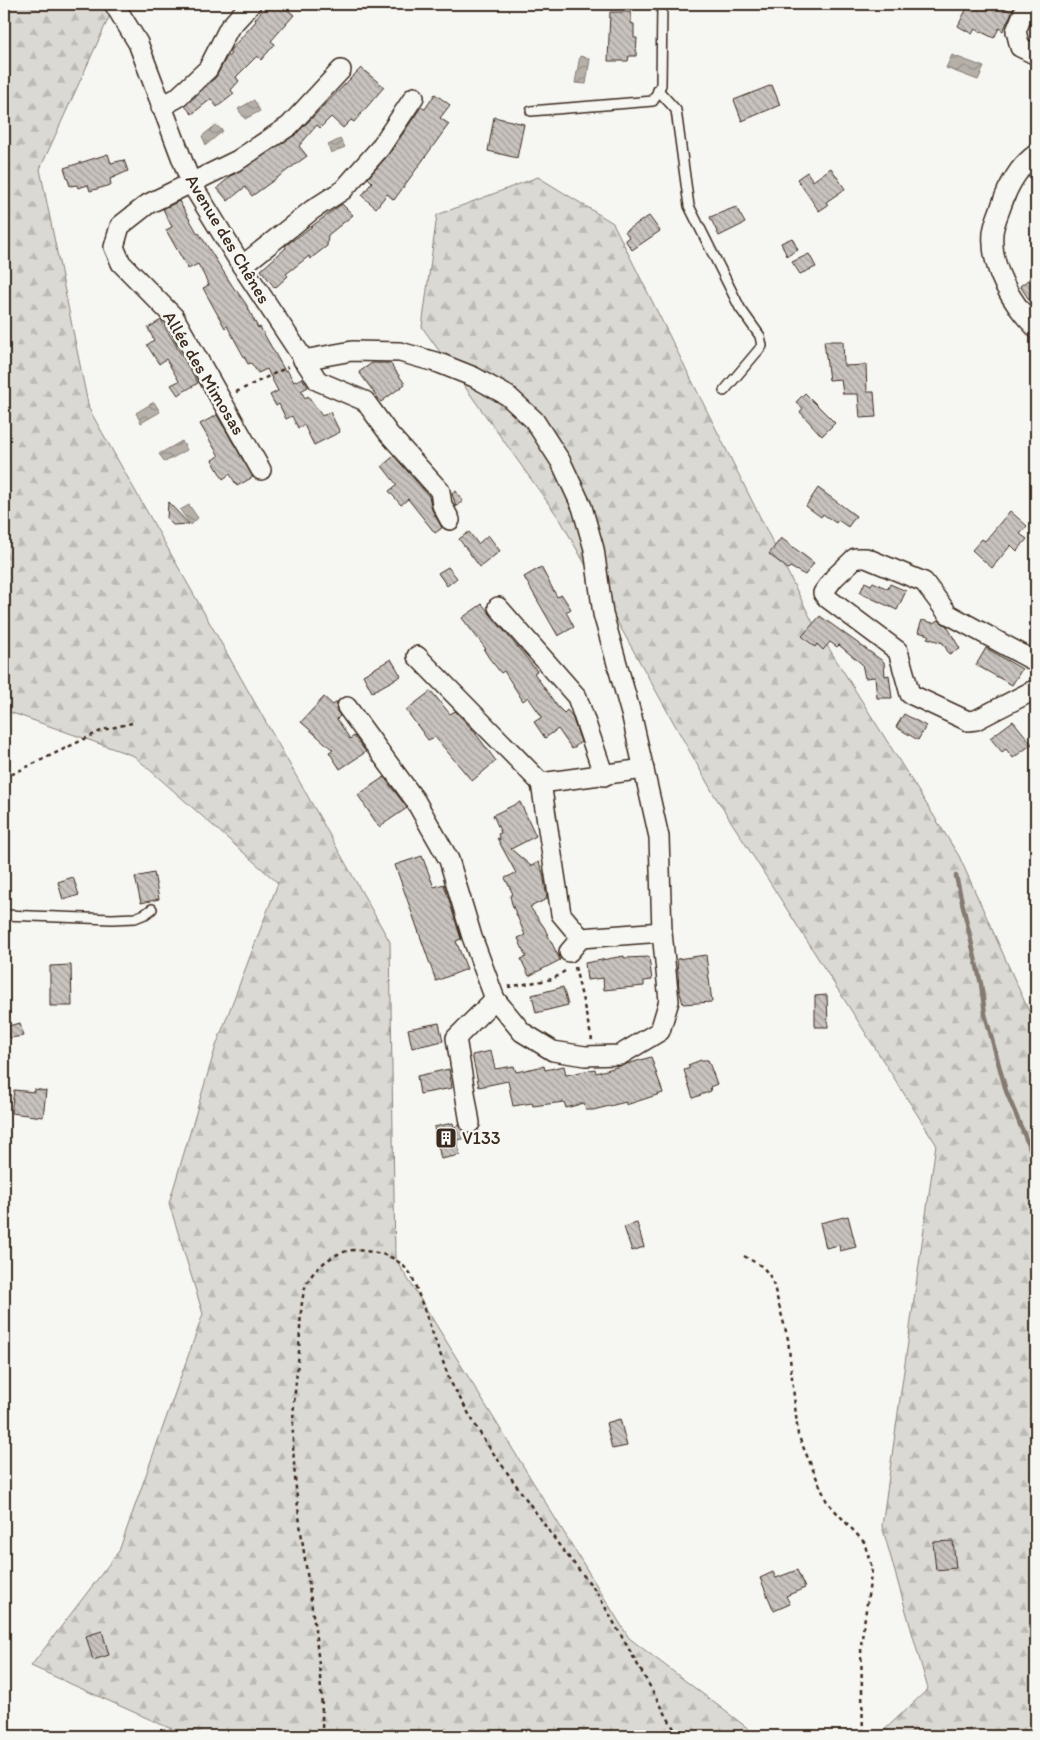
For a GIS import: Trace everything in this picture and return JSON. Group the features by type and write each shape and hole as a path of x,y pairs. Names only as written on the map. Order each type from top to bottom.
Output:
{"street":[{"name":"Avenue des Chênes","path":"114,4 138,43 191,183 303,360 318,381 365,401 389,434 440,492 442,505 450,520"},
{"path":"161,107 177,98 208,69 229,28 251,4"},
{"path":"1027,4 1016,31 1020,47 1036,55"},
{"name":"Allée des Mimosas","path":"261,470 174,317 121,263 114,247 120,226 148,204 238,160 289,126 341,70"},
{"path":"242,266 312,210 343,190 380,148 414,97"},
{"path":"1036,154 1030,158 1007,188 993,232 994,254 998,270 1013,298 1036,328"},
{"path":"303,360 352,352 400,352 439,363 474,377 508,396 534,420 561,462 582,507 594,549 603,614 632,717 659,837 662,932 669,1001 660,1031 620,1055 595,1056 553,1050 522,1032 495,999 472,937 449,860 415,800 347,707"},
{"path":"1036,662 948,614 924,582 866,558 855,558 834,578 823,593 827,598 898,651 910,694 968,721 976,720 1036,689"},
{"path":"498,607 577,697 604,776"},
{"path":"417,656 541,783 561,914 575,945 662,932"},
{"path":"541,783 604,776 644,769"},
{"path":"470,1123 456,1038 495,999"}],"lane":[{"path":"531,111 653,101 661,85 662,4"},
{"path":"658,90 676,110 689,206 740,308 760,336 762,346 724,391"},
{"path":"4,915 112,920 135,918 152,909"}],"path":[{"path":"223,401 232,394 303,360"},
{"path":"4,778 103,730 132,723"},
{"path":"495,999 504,989 515,984 558,977 574,963 595,1056"},
{"path":"322,1736 322,1711 314,1628 294,1462 295,1389 305,1288 315,1272 331,1258 348,1250 383,1254 402,1262 412,1276 450,1382 479,1432 559,1545 596,1591 678,1736"},
{"path":"744,1256 763,1267 772,1279 788,1339 798,1435 828,1502 864,1542 872,1568 861,1645 863,1736"}],"green space":[{"path":"4,4 115,4 40,169 89,409 390,942 395,1258 629,1638 758,1736 187,1736 31,1666 119,1551 203,1314 169,1203 216,1046 278,883 134,756 4,710"},
{"path":"538,177 613,223 813,623 959,856 1036,1027 1036,1736 878,1736 928,1689 882,1526 936,1144 713,793 561,521 422,327 437,215"}],"water":[{"path":"952,55 984,67 978,80 946,68"},
{"path":"580,56 590,59 586,84 575,83"},
{"path":"254,100 260,111 245,119 238,109"},
{"path":"216,125 223,131 206,145 202,136"},
{"path":"340,139 345,147 331,153 328,145"},
{"path":"154,402 160,412 141,423 136,413"},
{"path":"182,441 187,450 165,462 159,454"},
{"path":"189,505 198,518 191,525 180,510"}],"building":[{"path":"272,4 281,4 294,15 271,41 275,44 261,60 257,56 236,77 239,81 231,90 234,94 217,107 211,99 192,114 185,106 216,77 226,58 231,54 229,52 232,48 264,9 267,9"},
{"path":"969,4 979,4 987,8 990,4 997,4 1012,12 1003,31 999,28 994,38 975,29 972,34 958,26"},
{"path":"610,12 631,12 631,23 634,24 634,38 637,38 636,56 629,56 628,61 608,61"},
{"path":"361,68 384,87 354,122 351,120 343,128 331,117 320,128 317,125 299,146 307,156 252,196 245,187 228,201 217,188 231,176 295,135"},
{"path":"772,85 780,105 742,121 734,100"},
{"path":"435,94 450,105 440,118 449,124 394,200 387,194 376,208 362,196 372,182 368,178 389,154 421,107 425,109"},
{"path":"494,117 524,124 517,158 488,151"},
{"path":"108,154 111,163 124,160 128,171 110,179 111,185 90,191 88,185 78,188 77,185 70,186 64,168"},
{"path":"831,168 845,189 826,202 828,205 819,211 797,179 807,172 813,181"},
{"path":"179,201 198,234 246,304 258,328 260,327 285,371 287,370 294,382 302,378 308,387 301,391 305,398 308,396 322,416 330,412 340,432 314,445 304,425 298,428 292,416 286,419 279,404 276,406 270,395 278,391 267,369 258,373 251,363 248,364 203,288 209,285 198,264 188,269 166,230 172,227 163,209"},
{"path":"342,204 353,215 328,235 327,246 310,259 309,256 286,274 288,276 275,288 261,270 286,248 285,246"},
{"path":"736,207 745,223 719,236 710,217"},
{"path":"649,216 660,231 632,250 625,240 629,237 625,231"},
{"path":"792,238 798,250 787,256 781,243"},
{"path":"809,254 816,267 800,274 792,262"},
{"path":"1036,274 1036,310 1020,286"},
{"path":"161,320 198,383 178,395 171,385 179,381 166,359 159,364 147,345 154,340 148,328"},
{"path":"824,341 843,341 844,366 866,365 867,392 874,392 876,417 860,418 858,394 843,394 841,379 829,380"},
{"path":"372,363 390,363 405,384 381,402 359,372"},
{"path":"805,393 835,423 822,436 800,412 803,408 796,402"},
{"path":"217,415 253,477 237,486 230,474 223,479 212,460 219,456 200,424"},
{"path":"394,456 429,496 432,510 442,528 435,533 408,499 401,505 389,491 397,485 382,466"},
{"path":"818,488 856,516 848,527 838,520 836,523 823,514 821,517 806,506"},
{"path":"456,491 463,501 456,507 452,493"},
{"path":"168,502 189,524 173,525 167,519"},
{"path":"1010,511 1027,526 1020,534 1027,539 1017,551 1011,545 992,568 972,550 982,539 985,541"},
{"path":"469,532 478,544 488,535 500,551 480,567 459,539"},
{"path":"781,538 814,563 805,575 790,567 788,569 769,554"},
{"path":"448,567 457,578 447,586 438,573"},
{"path":"541,567 557,597 562,595 571,609 566,612 574,627 558,636 524,577"},
{"path":"865,582 871,585 873,582 888,589 890,584 906,591 897,610 860,593"},
{"path":"482,604 537,671 534,673 557,706 564,713 567,710 572,716 581,742 572,749 558,729 545,738 534,722 542,717 528,697 523,701 504,671 501,673 489,658 484,650 486,649 462,618"},
{"path":"820,616 884,662 885,676 889,675 892,698 877,698 875,677 865,678 862,664 839,645 837,647 830,642 823,650 817,644 815,647 802,636"},
{"path":"922,620 933,623 938,620 947,626 960,649 949,654 943,643 927,638 929,635 918,632"},
{"path":"986,648 1022,669 1012,685 976,665"},
{"path":"391,659 401,676 372,692 363,675"},
{"path":"431,691 450,714 455,711 473,730 496,761 472,781 435,737 428,740 406,710"},
{"path":"324,697 333,705 338,701 336,709 340,716 337,719 350,739 354,736 366,752 340,769 329,752 333,750 301,722"},
{"path":"904,714 926,726 918,740 896,727"},
{"path":"1013,721 1032,744 1013,758 1006,749 1002,752 990,738"},
{"path":"384,777 407,808 379,827 358,795"},
{"path":"520,802 536,836 511,849 531,866 539,862 543,873 547,899 530,907 544,927 560,960 529,976 521,959 526,957 518,938 525,935 512,904 510,896 513,894 505,878 516,873 497,838 500,840 498,834 501,833 493,815"},
{"path":"422,856 434,887 444,884 461,939 456,941 467,969 436,981 395,865"},
{"path":"154,873 159,899 141,903 135,877"},
{"path":"73,877 79,895 63,900 58,882"},
{"path":"706,955 712,1002 683,1004 679,989 677,959"},
{"path":"624,956 624,958 649,957 652,980 644,981 644,986 604,990 603,978 587,980 585,963"},
{"path":"71,965 72,1006 50,1006 50,966"},
{"path":"563,987 568,1005 536,1013 532,995"},
{"path":"827,995 828,1027 815,1027 815,996"},
{"path":"20,1023 23,1036 10,1038 8,1026"},
{"path":"439,1023 443,1041 412,1048 408,1029"},
{"path":"491,1051 495,1069 514,1066 516,1072 544,1066 545,1070 564,1066 566,1075 595,1069 596,1073 651,1057 663,1093 626,1105 626,1102 593,1110 586,1110 584,1103 566,1108 564,1102 533,1106 532,1103 513,1106 508,1081 479,1087 472,1055"},
{"path":"701,1060 708,1060 717,1084 710,1087 711,1091 693,1098 684,1070 690,1068 688,1065"},
{"path":"449,1069 452,1088 420,1094 417,1076"},
{"path":"34,1089 46,1091 43,1117 11,1113 14,1090 34,1092"},
{"name":"V133","path":"453,1123 454,1127 459,1125 466,1133 472,1134 478,1130 480,1135 457,1140 460,1155 441,1159 434,1127"},
{"path":"848,1216 856,1247 840,1251 839,1245 826,1248 820,1223"},
{"path":"637,1223 644,1247 632,1251 624,1227"},
{"path":"620,1419 627,1446 612,1449 606,1423"},
{"path":"953,1541 956,1568 936,1570 933,1542"},
{"path":"797,1570 805,1588 786,1596 790,1604 774,1611 760,1578 773,1572 776,1578"},
{"path":"102,1631 109,1655 93,1660 86,1636"}],"waterway":[{"path":"956,876 981,984 985,1014 1006,1091 1036,1163"}],"place":[{"name":"V133","path":"446,1138"}]}
